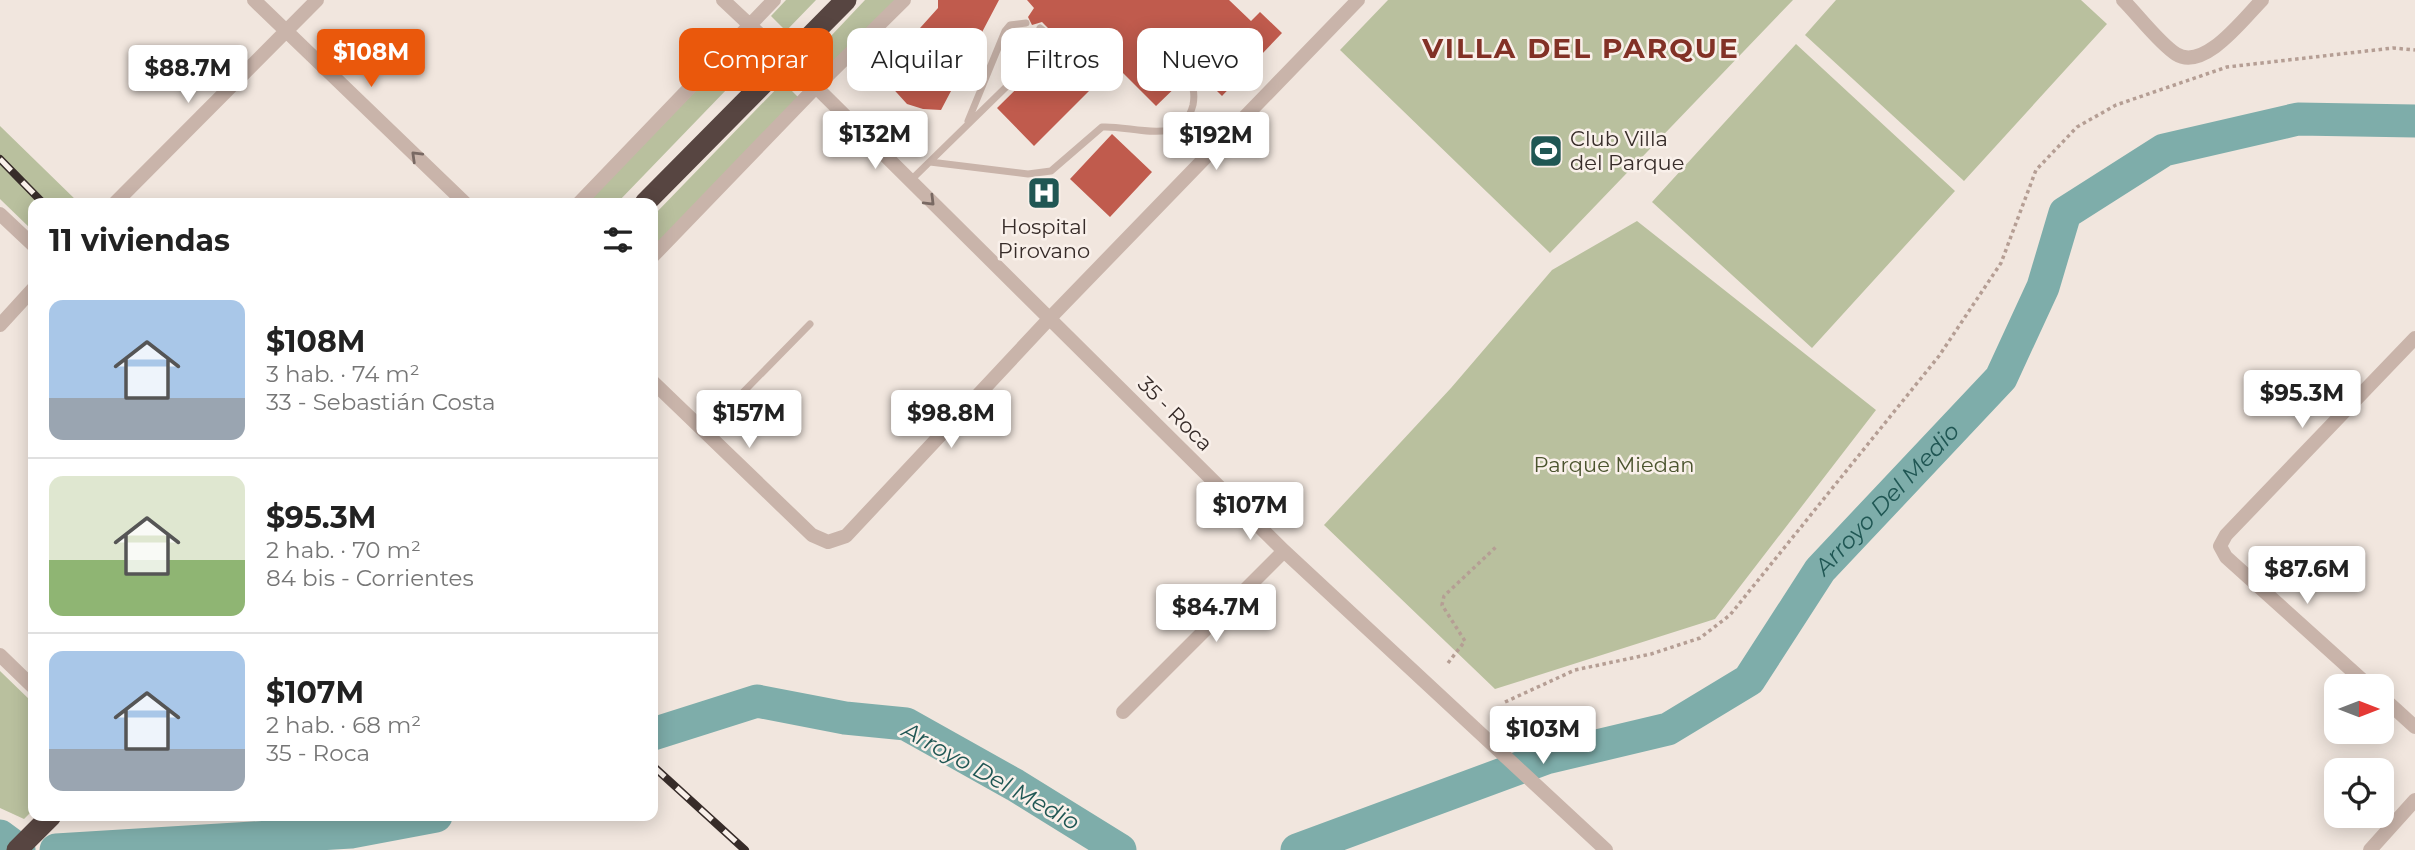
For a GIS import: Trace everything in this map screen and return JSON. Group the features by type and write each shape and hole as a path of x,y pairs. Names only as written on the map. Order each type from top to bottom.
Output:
{"highway":[{"path":"818,28 846,0"},
{"path":"650,198 755,91"},
{"path":"17,850 46,821"}],"street":[{"path":"254,0 460,198"},
{"path":"120,198 317,0"},
{"name":"35 - Roca","path":"723,0 752,28"},
{"path":"584,198 774,0"},
{"path":"833,70 904,0"},
{"path":"658,387 812,536 828,542 846,536 1049,319 1358,0"},
{"path":"2123,0 2177,55 2194,58 2207,54 2262,0"},
{"path":"658,251 812,91"},
{"name":"35 - Roca","path":"820,91 1284,551 1606,850"},
{"path":"0,214 28,240"},
{"path":"0,325 28,294"},
{"path":"2356,674 2226,557 2220,546 2226,535 2415,338"},
{"path":"1123,712 1284,551"},
{"path":"0,655 28,682"},
{"path":"2394,709 2415,727"},
{"path":"2370,850 2415,800"}],"lane":[{"path":"967,126 1005,31 1010,25 1026,23"},
{"path":"910,181 1002,91"},
{"path":"930,162 1028,174 1051,171 1102,127 1136,127 1158,132 1175,130 1187,119 1194,91"},
{"path":"705,432 810,324"}],"path":[{"path":"1505,702 1576,670 1651,654 1700,638 1730,615 1939,356 2000,263 2036,170 2077,127 2116,105 2227,67 2393,48 2415,50"},
{"path":"1448,663 1465,641 1442,605 1444,596 1497,546"}],"green space":[{"path":"786,0 816,0 789,28 783,28 771,16"},
{"path":"865,0 895,0 868,28 847,28 847,50 833,65 833,34"},
{"name":"Club Villa del Parque","path":"1388,0 1793,0 1550,253 1340,50"},
{"path":"1836,0 2081,0 2107,24 1964,181 1805,35"},
{"path":"1796,44 1955,191 1812,348 1652,202"},
{"path":"695,91 725,91 622,198 592,198"},
{"path":"774,91 792,91 798,97 658,243 658,211"},
{"path":"0,126 74,198 28,198 28,226 0,199"},
{"name":"Parque Miedan","path":"1637,221 1876,410 1715,619 1495,689 1324,525 1451,388 1552,270"},
{"path":"0,671 28,698 28,815 24,819 0,808"}],"building":[{"path":"938,0 999,0 984,28 920,28 938,8"},
{"path":"1027,0 1229,0 1251,21 1260,12 1282,33 1263,53 1263,28 1137,28 1137,87 1123,73 1123,28 1048,28 1042,22 1032,25 1028,17 1034,8"},
{"path":"895,91 951,91 941,110 923,109 907,104"},
{"path":"1014,91 1089,91 1034,146 997,108"},
{"path":"1141,91 1172,91 1156,106"},
{"path":"1112,134 1152,172 1110,217 1070,179"}],"waterway":[{"name":"Arroyo Del Medio","path":"1297,850 1546,758 1668,729 1749,680 1820,570 2001,378 2043,287 2065,213 2164,150 2298,119 2415,121"},
{"name":"Arroyo Del Medio","path":"658,732 757,701 845,718 906,724 1015,785 1120,850"},
{"name":"Arroyo Del Medio","path":"56,850 351,832 409,821"},
{"name":"Arroyo Del Medio","path":"0,836 19,850"}],"railway":[{"path":"0,159 38,198"},
{"path":"658,771 745,850"}],"place":[{"name":"Club Villa del Parque","path":"1546,151"},
{"name":"Hospital Pirovano","path":"1044,193"}],"district":[{"name":"VILLA DEL PARQUE","path":"1581,48"}]}
